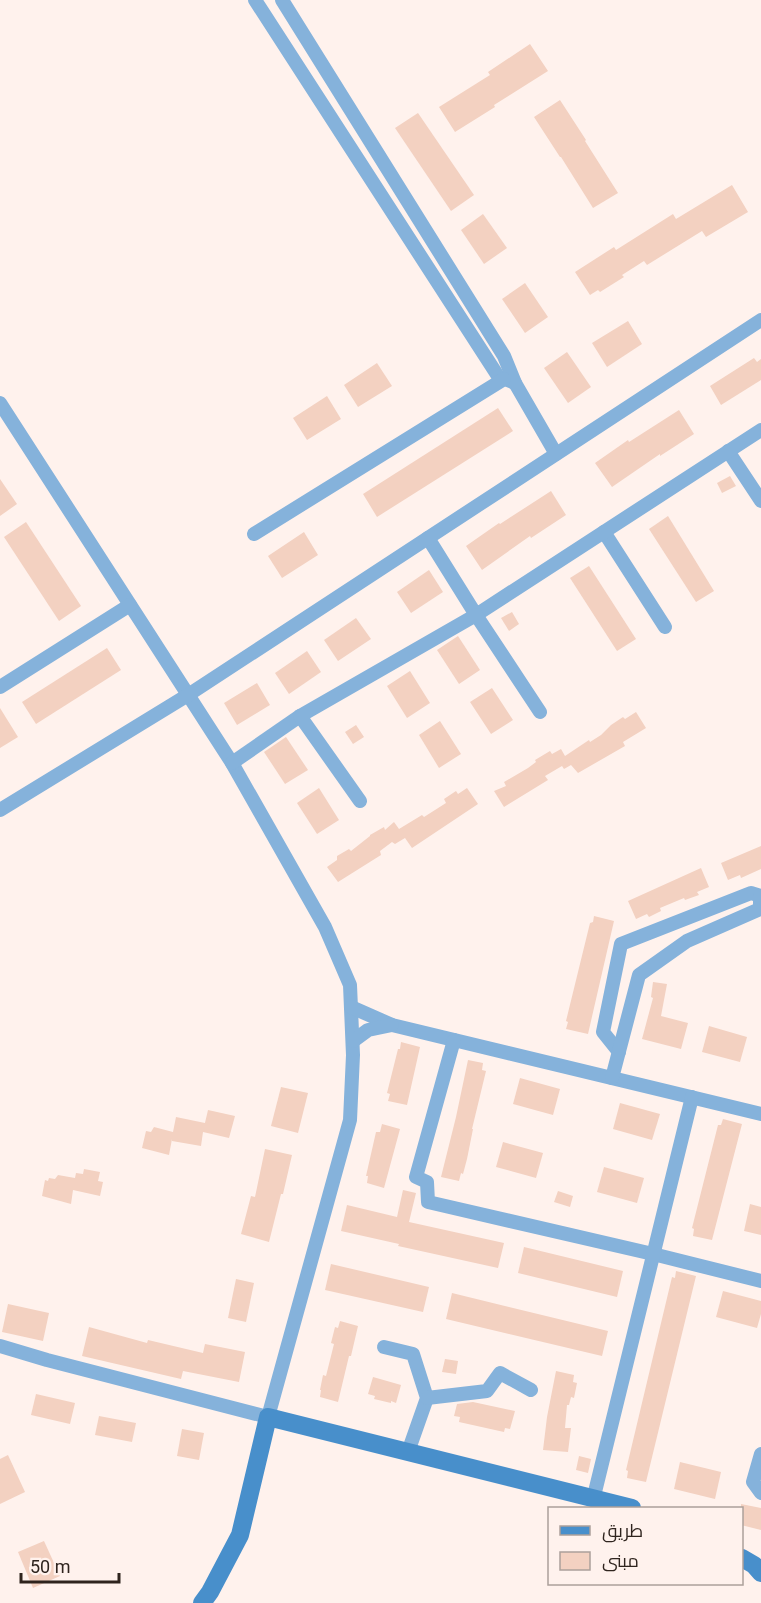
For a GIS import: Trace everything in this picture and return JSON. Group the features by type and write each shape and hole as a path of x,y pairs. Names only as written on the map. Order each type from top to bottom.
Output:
{"street":[{"path":"255,0 498,376 509,381"},
{"path":"282,0 504,356 509,381 556,454"},
{"path":"0,810 188,694 761,320"},
{"path":"254,534 509,381"},
{"path":"0,403 232,763 325,927 350,985 352,1041 350,1120 268,1417 240,1535 202,1603"},
{"path":"232,763 300,716 476,615 761,430"},
{"path":"728,451 761,501"},
{"path":"604,532 665,627"},
{"path":"428,538 540,712"},
{"path":"0,687 129,604"},
{"path":"300,716 360,801"},
{"path":"612,1078 619,1052 639,975 687,941 760,909 760,896 752,893 621,944 603,1032 619,1052"},
{"path":"351,1007 392,1025 761,1114"},
{"path":"352,1041 368,1030 392,1025"},
{"path":"454,1040 416,1177 427,1182 428,1202 761,1281"},
{"path":"593,1500 692,1097"},
{"path":"0,1346 47,1360 623,1507"},
{"path":"384,1347 413,1354 427,1398 408,1452"},
{"path":"427,1398 487,1391 500,1372 531,1390"},
{"path":"761,1454 753,1482 761,1493"},
{"path":"743,1559 754,1565 761,1573"}],"building":[{"path":"530,44 548,71 455,132 439,107 490,75 488,72"},
{"path":"560,100 618,193 593,208 534,117"},
{"path":"418,113 474,195 451,211 395,128"},
{"path":"732,185 748,212 706,237 702,231 647,265 644,261 622,275 624,277 600,292 598,290 590,295 575,272 614,247 616,250 673,214 676,219"},
{"path":"483,214 507,248 484,264 461,230"},
{"path":"525,283 548,317 525,333 502,299"},
{"path":"628,321 642,344 607,367 592,343"},
{"path":"567,352 591,387 568,403 544,368"},
{"path":"754,358 757,362 761,359 761,380 721,405 710,386"},
{"path":"377,363 392,386 358,407 344,385"},
{"path":"327,396 341,419 307,440 293,418"},
{"path":"498,408 513,431 377,517 363,494"},
{"path":"679,410 694,434 612,487 595,463 628,440 629,442"},
{"path":"730,476 736,486 722,493 717,483"},
{"path":"0,479 17,504 0,516"},
{"path":"551,491 566,515 531,538 530,536 482,570 466,546"},
{"path":"668,516 714,591 696,602 649,529"},
{"path":"26,522 81,606 59,621 4,537"},
{"path":"304,532 318,555 282,578 268,556"},
{"path":"589,566 636,639 617,651 570,578"},
{"path":"429,570 443,592 411,613 397,592"},
{"path":"512,612 519,624 509,631 501,618"},
{"path":"356,618 371,639 338,661 324,640"},
{"path":"458,636 480,670 459,684 437,650"},
{"path":"107,648 121,670 36,724 22,702"},
{"path":"307,651 321,672 289,694 275,673"},
{"path":"410,671 430,703 407,718 387,686"},
{"path":"257,683 270,705 237,725 224,703"},
{"path":"492,688 513,720 491,734 470,702"},
{"path":"0,708 18,737 0,748"},
{"path":"636,712 646,728 623,742 625,746 578,773 571,765 564,769 562,766 545,776 548,780 504,807 494,791 506,786 504,782 528,768 536,762 535,760 550,751 552,754 561,749 565,756 601,735 623,717 625,719"},
{"path":"440,721 461,754 439,768 419,735"},
{"path":"356,725 364,737 353,744 345,732"},
{"path":"286,737 308,770 285,784 264,752"},
{"path":"319,788 339,820 317,834 297,803"},
{"path":"467,788 478,804 412,848 405,838 395,844 392,842 380,851 381,855 338,882 327,867 337,860 337,856 349,849 351,851 384,827 385,830 394,822 399,829 446,803 444,799 456,791 458,794"},
{"path":"761,846 761,869 741,878 740,875 728,880 721,863"},
{"path":"701,868 709,887 697,892 699,895 685,900 684,898 660,908 661,911 649,917 647,914 636,919 628,901"},
{"path":"594,916 614,921 588,1034 566,1029 568,1022 566,1021 590,923 593,922"},
{"path":"653,982 667,984 661,1016 688,1023 681,1049 642,1039 653,998 651,997"},
{"path":"709,1026 747,1037 740,1062 702,1052"},
{"path":"401,1042 420,1047 407,1105 388,1101 390,1094 387,1093"},
{"path":"468,1060 483,1063 482,1070 486,1071 467,1159 459,1181 441,1177"},
{"path":"520,1078 560,1089 553,1115 513,1104"},
{"path":"281,1087 308,1093 298,1133 271,1126"},
{"path":"620,1103 660,1114 652,1140 613,1129"},
{"path":"208,1110 235,1116 229,1138 203,1132 201,1146 172,1141 172,1139 169,1155 142,1148 146,1131 151,1132 154,1127 173,1132 176,1117 205,1123"},
{"path":"723,1119 742,1124 712,1240 693,1236 694,1229 692,1228 718,1125 721,1125"},
{"path":"382,1124 400,1129 384,1188 367,1183 368,1176 366,1176 376,1132 380,1132"},
{"path":"503,1142 543,1153 536,1178 496,1167"},
{"path":"265,1149 292,1155 269,1242 241,1234 251,1196 255,1197"},
{"path":"604,1167 644,1178 637,1203 597,1192"},
{"path":"84,1169 100,1172 98,1181 103,1182 100,1196 73,1190 71,1204 42,1196 45,1180 55,1179 58,1175 75,1178 76,1173 83,1174"},
{"path":"403,1190 416,1193 409,1222 504,1243 498,1268 341,1231 347,1205 397,1217"},
{"path":"558,1191 573,1196 570,1207 554,1202"},
{"path":"750,1204 761,1207 761,1235 744,1231"},
{"path":"524,1247 623,1271 617,1297 518,1273"},
{"path":"331,1264 429,1287 423,1312 325,1290"},
{"path":"676,1271 696,1276 646,1482 627,1478 628,1471 626,1470 672,1277 675,1278"},
{"path":"236,1279 254,1283 246,1322 228,1318"},
{"path":"723,1291 761,1301 761,1314 757,1328 716,1317"},
{"path":"452,1293 608,1331 602,1356 446,1319"},
{"path":"8,1304 49,1313 43,1341 2,1332"},
{"path":"340,1321 358,1326 338,1402 320,1397 320,1390 334,1344 331,1343 335,1327 338,1328"},
{"path":"89,1327 147,1343 148,1340 203,1353 205,1344 245,1352 239,1382 183,1371 181,1379 82,1356"},
{"path":"445,1359 458,1361 456,1374 442,1372"},
{"path":"556,1371 574,1375 573,1382 577,1383 574,1398 571,1397 567,1405 565,1428 571,1428 568,1452 543,1450"},
{"path":"373,1377 401,1385 396,1403 374,1399 375,1396 368,1394"},
{"path":"36,1394 75,1403 70,1424 31,1415"},
{"path":"473,1402 515,1411 510,1429 505,1428 504,1432 459,1422 460,1417 454,1416 457,1404"},
{"path":"99,1416 136,1423 132,1442 95,1435"},
{"path":"182,1429 204,1433 199,1460 177,1456"},
{"path":"8,1455 25,1492 0,1504 0,1459"},
{"path":"579,1456 591,1459 588,1473 576,1470"},
{"path":"680,1462 721,1472 715,1499 674,1489"},
{"path":"741,1504 761,1508 761,1530 743,1526 743,1507"},
{"path":"44,1541 60,1576 33,1588 18,1552"}]}
